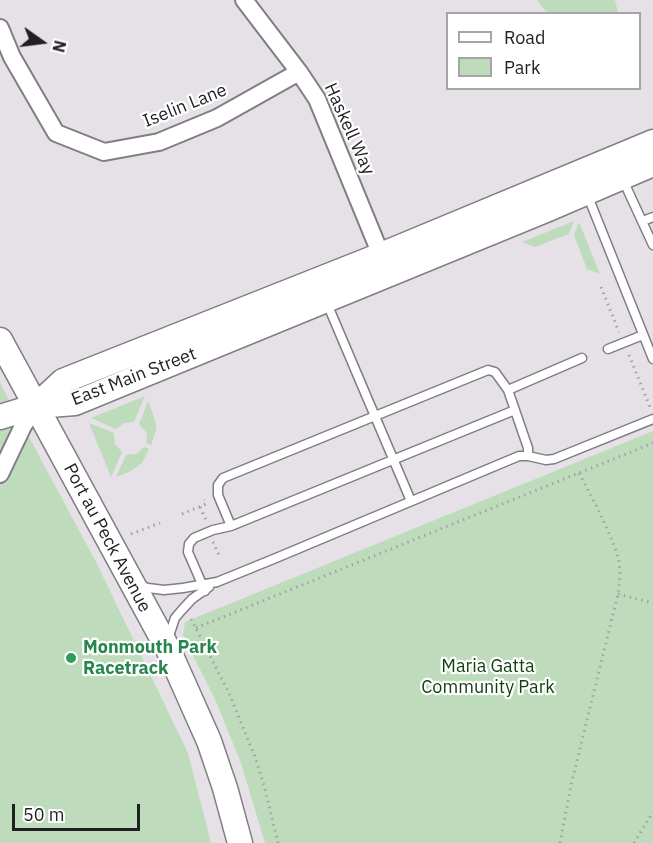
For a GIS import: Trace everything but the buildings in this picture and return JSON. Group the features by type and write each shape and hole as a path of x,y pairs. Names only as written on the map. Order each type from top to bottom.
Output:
{"main road":[{"name":"East Main Street","path":"36,406 75,403 587,193 653,142"},
{"name":"East Main Street","path":"36,406 63,381 381,255 617,168 653,164"},
{"name":"Port au Peck Avenue","path":"0,340 168,649 209,741 240,843"},
{"path":"0,417 36,406"}],"street":[{"name":"Haskell Way","path":"244,0 317,99 381,255"},
{"name":"Iselin Lane","path":"0,28 12,57 56,133 104,152 159,142 217,118 299,72"},
{"path":"0,474 23,426 36,406"}],"lane":[{"path":"617,168 653,245"},
{"path":"587,193 653,359"},
{"path":"643,221 653,217"},
{"path":"326,301 411,501"},
{"path":"608,349 643,335"},
{"path":"508,390 582,358"},
{"path":"231,526 218,495 218,485 223,478 488,370 495,372 508,390 528,448 528,456"},
{"path":"203,588 188,552 191,540 199,535 231,526 515,410"},
{"path":"131,582 148,588 171,590 203,588 519,456 554,459 653,419"},
{"path":"171,590 191,580 195,570 193,563"},
{"path":"168,649 168,639 175,618 203,588"}],"path":[{"path":"601,287 619,333"},
{"path":"627,350 650,408"},
{"path":"196,628 653,443"},
{"path":"560,843 571,785 618,594 620,575 615,547 579,473"},
{"path":"182,514 206,504 204,500"},
{"path":"200,507 208,524"},
{"path":"131,534 160,523"},
{"path":"618,594 653,603"},
{"path":"189,615 229,693 255,757 278,843"},
{"path":"634,843 653,812"}],"green space":[{"path":"537,0 615,0 618,12 546,12"},
{"path":"574,221 569,234 535,247 522,242"},
{"path":"579,222 600,274 587,269 574,235"},
{"name":"Monmouth Park Racetrack","path":"0,383 96,562 188,753 211,843 0,843"},
{"path":"145,396 134,422 124,423 116,429 91,418"},
{"path":"148,401 156,426 151,445 146,443 146,432 139,424"},
{"path":"89,423 114,433 115,444 122,452 111,477"},
{"name":"Maria Gatta Community Park","path":"653,431 653,843 265,843 241,763 215,699 183,636 185,622"},
{"path":"144,447 149,449 142,463 131,471 116,477 126,455 136,454"}],"place":[{"name":"Monmouth Park Racetrack","path":"71,658"}]}
